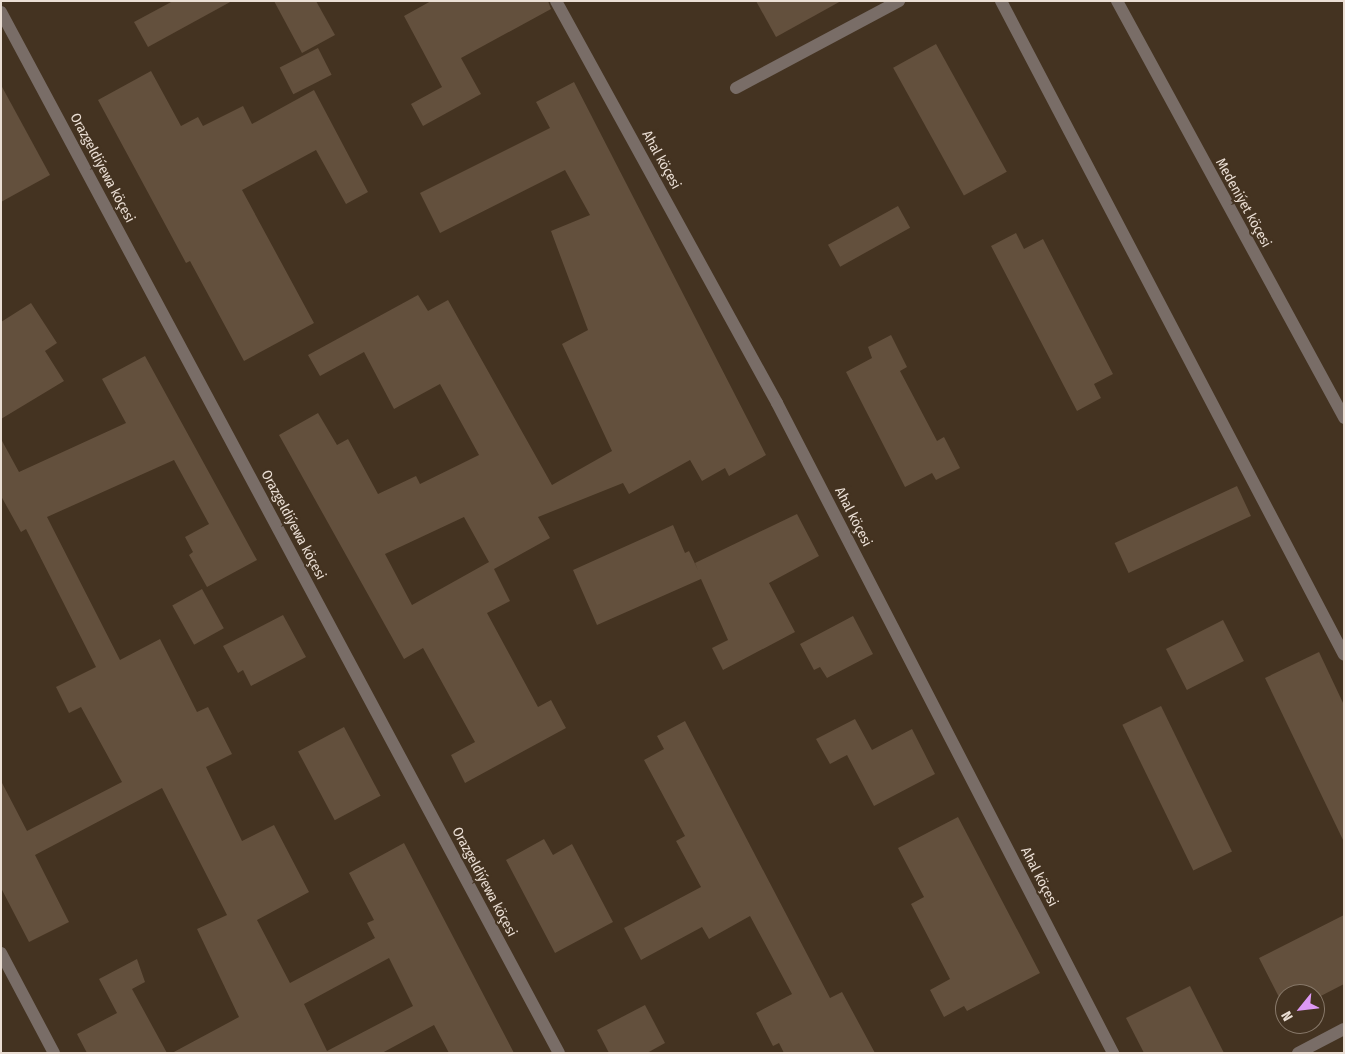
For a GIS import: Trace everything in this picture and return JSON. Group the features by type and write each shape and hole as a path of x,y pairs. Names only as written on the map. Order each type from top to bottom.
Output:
{"street":[{"name":"Ahal köçesi","path":"556,1 777,403 1112,1053"},
{"path":"736,88 899,1"},
{"path":"1000,1 1344,655"},
{"name":"Medeniýet köçesi","path":"1117,1 1344,418"},
{"name":"Orazgeldiýewa köçesi","path":"1,12 558,1053"},
{"path":"1,953 54,1053"},
{"path":"1298,1053 1344,1029"}],"building":[{"path":"173,1 232,1 148,47 134,22"},
{"path":"274,1 316,1 335,35 302,53"},
{"path":"431,1 548,1 551,9 461,58 481,94 423,126 411,104 442,87 404,16"},
{"path":"756,1 841,1 776,37"},
{"path":"936,44 1007,172 964,195 893,68"},
{"path":"318,48 332,75 293,94 280,68"},
{"path":"151,71 181,126 198,117 203,126 243,106 252,124 314,90 368,192 346,204 316,150 242,190 314,323 244,361 190,261 186,263 98,100"},
{"path":"574,82 766,455 729,476 725,468 702,481 690,460 629,494 623,483 538,517 550,538 494,569 510,601 487,613 538,707 551,700 566,728 465,783 451,755 475,742 423,648 404,659 279,435 318,413 337,445 348,439 378,494 416,476 420,484 479,455 440,384 394,409 364,352 320,376 308,355 418,295 428,311 448,300 552,485 612,451 562,344 588,330 551,231 590,215 565,170 440,233 420,193 550,128 536,102","holes":["464,517 489,562 412,605 385,554"]},
{"path":"1,85 50,175 1,202"},
{"path":"898,206 910,228 840,267 828,245"},
{"path":"1016,233 1024,249 1043,239 1113,374 1094,384 1101,398 1077,411 991,246"},
{"path":"31,303 57,343 45,351 64,381 1,419 1,322"},
{"path":"891,335 907,367 900,371 937,441 944,437 960,468 936,480 932,473 905,487 846,372 872,358 868,347"},
{"path":"145,356 257,560 207,587 189,555 193,552 185,537 209,524 174,460 47,517 120,660 160,639 197,712 208,707 232,754 206,767 242,841 274,825 309,892 257,920 290,983 375,938 367,923 374,920 349,873 404,843 514,1053 449,1053 434,1025 382,1053 172,1053 239,1017 197,929 227,915 162,788 35,855 69,922 29,942 1,888 1,781 27,831 122,782 81,707 69,713 56,687 96,667 26,529 21,532 1,496 1,439 19,472 126,423 102,379","holes":["389,958 413,1006 327,1051 304,1004"]},
{"path":"1237,486 1251,516 1129,573 1115,543"},
{"path":"797,514 819,556 769,583 795,632 723,670 712,648 728,640 701,579 597,625 573,570 673,525 685,553 689,551 698,570 695,563"},
{"path":"202,589 224,628 194,645 172,605"},
{"path":"283,615 306,657 251,686 243,670 238,673 223,646"},
{"path":"853,616 873,654 827,678 820,667 814,670 800,644"},
{"path":"1223,620 1244,661 1187,690 1166,649"},
{"path":"1319,652 1344,705 1344,842 1265,678"},
{"path":"1161,706 1232,852 1193,870 1122,725"},
{"path":"855,719 872,750 912,729 935,774 874,806 847,755 830,764 816,739"},
{"path":"685,721 830,998 842,992 875,1053 784,1053 779,1043 773,1046 756,1013 792,994 750,916 709,939 702,927 641,960 624,928 701,887 676,841 685,836 644,760 664,749 657,736"},
{"path":"344,727 381,796 335,820 298,751"},
{"path":"958,817 1040,973 967,1011 964,1006 944,1017 930,990 950,979 911,904 924,897 898,848"},
{"path":"544,839 553,855 572,844 613,922 555,953 506,860"},
{"path":"1344,915 1344,984 1325,994 1325,984 1275,984 1275,989 1259,958"},
{"path":"137,959 145,982 132,989 167,1053 87,1053 77,1034 117,1013 99,979"},
{"path":"1190,986 1224,1053 1144,1053 1126,1018"},
{"path":"645,1005 665,1043 647,1053 609,1053 597,1030"}]}
